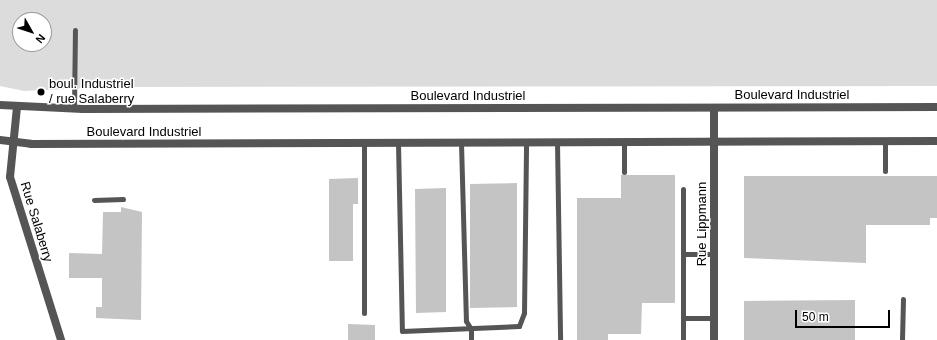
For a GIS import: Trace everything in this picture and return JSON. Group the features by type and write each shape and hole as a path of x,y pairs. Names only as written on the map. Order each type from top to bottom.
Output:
{"street":[{"name":"Boulevard Industriel","path":"0,105 74,109 937,107"},
{"name":"Rue Salaberry","path":"17,107 9,169 13,192 61,340"},
{"name":"Rue Lippmann","path":"714,108 714,340"},
{"name":"Boulevard Industriel","path":"0,140 13,142 364,143 937,141"}],"lane":[{"path":"74,109 75,30"},
{"path":"398,143 402,331 519,326 524,313 526,142"},
{"path":"557,142 560,340"},
{"path":"624,142 624,172"},
{"path":"885,142 885,171"},
{"path":"364,143 364,313"},
{"path":"461,143 466,321 469,327 471,340"},
{"path":"682,189 683,340"},
{"path":"94,200 123,199"},
{"path":"683,254 714,254"},
{"path":"902,340 903,299"},
{"path":"683,318 714,318"}],"shaded area":[{"path":"0,0 937,0 937,86 112,87 24,91 0,86"}],"building":[{"path":"621,175 675,175 675,303 642,303 641,334 608,334 608,340 577,340 577,198 621,198"},
{"path":"744,176 937,176 937,218 930,218 930,225 866,225 866,263 744,258"},
{"path":"358,178 358,204 353,204 353,261 329,261 329,179"},
{"path":"517,183 517,307 470,308 470,184"},
{"path":"446,188 446,312 416,313 415,189"},
{"path":"121,207 142,212 141,320 96,318 96,307 102,307 102,278 69,278 69,253 102,254 103,212 121,212"},
{"path":"855,300 855,340 744,340 744,301"},
{"path":"348,324 375,325 375,340 348,340"}],"place":[{"name":"boul. Industriel / rue Salaberry","path":"41,92"}]}
